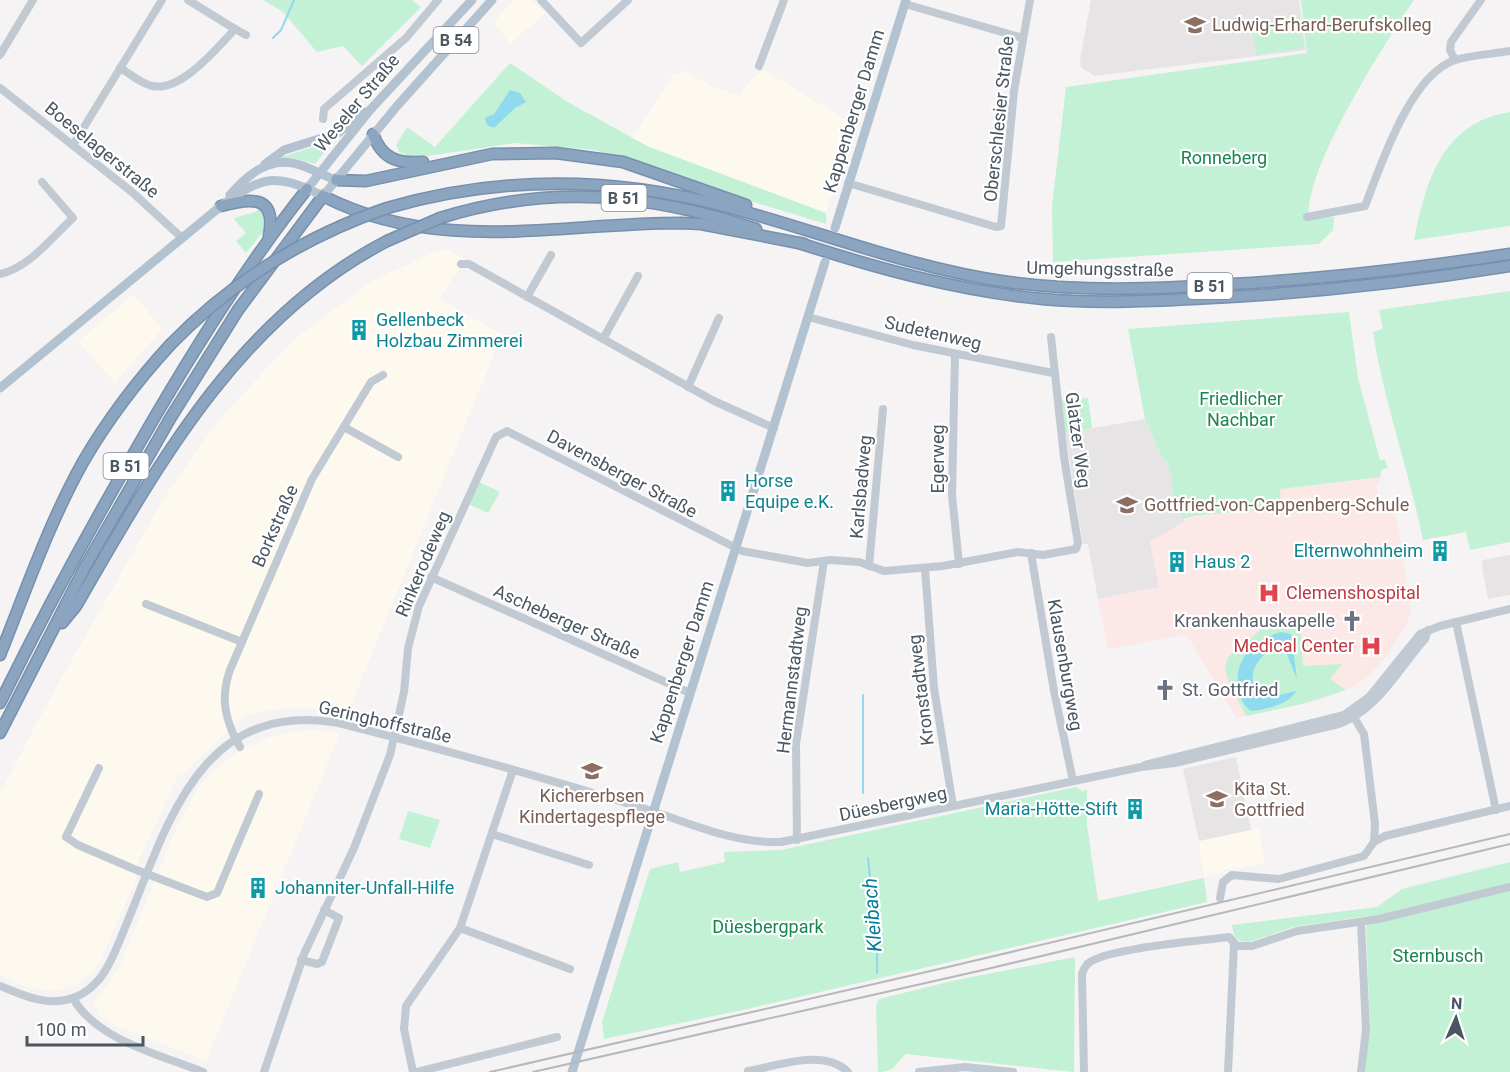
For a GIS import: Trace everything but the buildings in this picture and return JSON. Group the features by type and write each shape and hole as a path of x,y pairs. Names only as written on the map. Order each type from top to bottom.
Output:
{"highway":[{"path":"373,134 383,153 391,159 405,163 450,161 515,153 602,158 638,167 754,208 769,219"},
{"path":"336,180 366,181 450,161"},
{"name":"B 51","path":"0,655 38,558 82,464 126,396 170,345 217,300 269,262 326,231 387,208 480,187 571,182 656,190 769,219"},
{"name":"B 51","path":"0,703 72,562 211,322 307,189"},
{"path":"323,196 371,217 435,231 469,233 681,223 701,224 804,244"},
{"name":"B 51","path":"0,732 51,637 89,558 171,417 238,310 323,196"},
{"name":"B 51","path":"51,637 76,606 152,476 208,395 267,328 311,289 387,241 440,218 518,199 596,196 688,210 804,244"},
{"path":"221,206 247,199 262,203 270,212 272,223 269,239"},
{"name":"Umgehungsstraße","path":"769,219 940,270 1009,282 1071,288 1168,288 1272,282 1396,270 1510,254"},
{"name":"Umgehungsstraße","path":"804,244 945,284 1008,295 1087,301 1170,300 1284,294 1388,283 1510,266"}],"main road":[{"name":"Weseler Straße","path":"221,206 245,178 262,167 290,162 319,173 370,110 472,0"},
{"name":"Weseler Straße","path":"336,180 373,134 492,0"},
{"name":"Kappenberger Damm","path":"835,228 905,2"},
{"name":"B 54","path":"451,21 464,32"},
{"path":"262,167 285,150 338,134 358,115 370,110"},
{"name":"B 54","path":"307,189 319,173"},
{"path":"319,173 336,180"},
{"name":"Weseler Straße","path":"0,388 221,206 251,185 266,180 307,189 323,196"},
{"name":"B 54","path":"323,196 336,180"},
{"name":"Kappenberger Damm","path":"572,1072 825,262"}],"street":[{"path":"0,55 33,0"},
{"path":"73,145 162,0"},
{"path":"188,0 246,35"},
{"name":"Weseler Straße","path":"323,119 324,109 406,38 438,0"},
{"path":"541,0 581,44 628,0"},
{"path":"759,66 784,0"},
{"name":"Oberschlesier Straße","path":"848,183 996,227 1001,226 1014,90 1030,0"},
{"path":"1455,60 1450,50 1451,42 1481,0"},
{"name":"Kappenberger Damm","path":"905,2 1023,38"},
{"path":"120,68 148,85 161,87 173,84 216,50 235,29"},
{"path":"1307,218 1365,206 1385,154 1409,106 1423,85 1442,67 1455,60 1510,51"},
{"name":"Boeselagerstraße","path":"0,88 73,145 182,238"},
{"path":"0,274 18,267 32,257 73,218 42,182"},
{"path":"527,297 551,255"},
{"path":"461,264 469,264 688,387 774,428"},
{"path":"603,339 638,276"},
{"name":"Sudetenweg","path":"808,317 887,339 1053,373"},
{"path":"688,387 719,318"},
{"name":"Glatzer Weg","path":"1031,553 1043,555 1077,548 1053,373 1051,337"},
{"name":"Egerweg","path":"955,354 952,495 959,564"},
{"name":"Borkstraße","path":"238,743 226,718 224,696 226,681 300,504 371,382 383,375"},
{"name":"Karlsbadweg","path":"869,566 883,410"},
{"path":"344,427 398,457"},
{"name":"Davensberger Straße","path":"496,437 507,431 735,549"},
{"name":"Rinkerodeweg","path":"264,1072 302,960 354,848 395,738 404,692 410,637 432,577 496,437"},
{"path":"735,549 808,563 859,562 884,571 925,569 959,564 984,557 1031,553"},
{"name":"Klausenburgweg","path":"1031,553 1054,691 1074,781"},
{"name":"Hermannstadtweg","path":"797,840 796,744 824,561"},
{"name":"Kronstadtweg","path":"925,569 934,688 953,806"},
{"name":"Ascheberger Straße","path":"432,577 690,693"},
{"path":"146,604 242,642"},
{"name":"Düesbergweg","path":"652,811 741,839 771,842 797,840 1291,737 1352,714 1376,702 1425,639 1428,630 1510,609"},
{"path":"1456,622 1496,810"},
{"path":"1352,714 1364,734 1375,824 1374,842"},
{"name":"Geringhoffstraße","path":"74,998 92,987 105,972 188,786 209,759 273,724 305,719 339,723 513,770 652,811"},
{"path":"99,768 66,837 78,845 202,896 215,895 259,794"},
{"path":"513,770 460,928 406,1006 404,1029 415,1072 557,1037"},
{"path":"1220,898 1223,882 1233,874 1279,879 1364,856 1374,842 1385,836 1510,806"},
{"path":"492,834 590,865"},
{"path":"1234,944 1252,946 1297,931 1361,923 1510,887"},
{"path":"302,960 316,964 322,962 339,918 324,910"},
{"path":"1361,923 1366,1030 1361,1072"},
{"path":"460,928 570,969"},
{"path":"1084,1072 1082,974 1089,963 1113,955 1229,937 1234,944 1228,1072"},
{"path":"0,986 38,1000 59,1001 74,998 88,1018 108,1033 204,1072"},
{"path":"748,1071 817,1059 838,1063 848,1072"},
{"path":"919,1072 965,1067 1012,1072"}],"shaded area":[{"path":"514,0 532,0 545,13 510,44 494,22"},
{"name":"Ludwig-Erhard-Berufskolleg","path":"1091,0 1299,0 1306,50 1094,76 1081,67 1080,59"},
{"path":"684,70 709,85 740,96 749,82 764,70 853,124 826,213 647,146 633,138 674,73 680,76"},
{"path":"448,249 465,259 439,299 502,334 347,715 299,707 263,711 242,718 183,774 178,776 138,862 135,882 100,961 93,971 78,984 56,991 29,988 0,976 0,793 53,693 167,493 219,420 293,340 372,281 437,251"},
{"path":"134,294 162,329 115,383 78,341"},
{"name":"Gottfried-von-Cappenberg-Schule","path":"1145,419 1163,459 1167,462 1172,477 1172,490 1182,520 1187,520 1150,542 1159,587 1098,599 1088,544 1083,544 1065,433"},
{"name":"Clemenshospital","path":"1383,477 1377,485 1377,496 1390,506 1397,521 1411,608 1407,624 1386,657 1366,678 1353,687 1320,700 1236,718 1187,635 1108,649 1098,599 1159,587 1150,542 1193,516 1281,508 1279,489"},
{"path":"1510,555 1510,595 1488,599 1482,567 1483,560"},
{"path":"307,730 340,733 206,1061 108,1022 100,1016 94,1003 119,968 178,824 198,788 212,772 238,751 272,736"},
{"name":"Kita St. Gottfried","path":"1236,757 1251,830 1199,841 1183,769"},
{"path":"1258,828 1265,863 1225,870 1204,878 1199,841"}],"green space":[{"path":"263,0 411,0 421,7 362,66 343,46 317,52 283,12"},
{"name":"Ronneberg","path":"1301,0 1414,0 1348,107 1319,170 1311,197 1309,219 1334,217 1333,230 1319,244 1053,262 1052,206 1066,87 1307,53"},
{"path":"1300,17 1304,48 1256,55 1252,23"},
{"path":"510,63 566,101 647,146 826,213 826,224 711,189 630,159 594,150 515,143 414,158 399,152 396,145 407,127 435,147"},
{"path":"1510,112 1510,226 1414,240 1424,196 1441,158 1453,142 1468,128 1487,118"},
{"path":"334,140 315,164 294,158 279,158"},
{"path":"260,208 264,213 267,227 246,253 236,241 246,233 234,219"},
{"path":"1510,291 1510,542 1470,550 1466,532 1423,540 1390,411 1373,332 1383,329 1379,310"},
{"name":"Friedlicher Nachbar","path":"1349,312 1358,378 1380,460 1385,460 1388,468 1382,469 1380,477 1280,489 1281,508 1193,516 1182,520 1172,490 1172,477 1167,462 1163,459 1145,419 1128,329"},
{"path":"1088,398 1092,428 1065,433 1061,401"},
{"path":"479,482 500,492 488,513 468,504"},
{"path":"1300,618 1303,666 1342,664 1330,679 1346,690 1302,704 1246,716 1228,681 1225,667 1228,657 1268,624"},
{"name":"Düesbergpark","path":"1076,787 1082,791 1087,790 1087,825 1098,901 1204,878 1207,902 743,1010 604,1039 602,1022 650,869 678,862 680,872 725,862 724,852 781,850"},
{"path":"408,811 440,820 430,848 399,839"},
{"name":"Sternbusch","path":"1510,862 1510,1072 1365,1072 1370,1029 1366,924 1368,916 1293,927 1249,942 1240,941 1234,936 1232,925 1377,907 1402,889"},
{"path":"1075,957 1074,1072 906,1054 891,1069 878,1072 876,1006 879,999 956,980"}],"water":[{"path":"510,90 520,93 526,102 515,108 494,128 487,125 485,118 494,114"},
{"path":"1281,632 1291,634 1297,679 1286,652 1279,647 1268,652 1258,662 1253,673 1254,685 1257,692 1267,695 1296,691 1283,703 1251,711 1243,702 1239,691 1239,670 1242,661 1247,653 1262,640"}],"waterway":[{"path":"273,38 281,30 294,0"},
{"name":"Kleibach","path":"863,695 863,793"},
{"name":"Kleibach","path":"868,858 877,944 877,973"}],"railway":[{"path":"490,1072 1510,834"},
{"path":"533,1072 983,970 1510,844"}],"place":[{"name":"Ludwig-Erhard-Berufskolleg","path":"1195,25"},
{"name":"Gellenbeck Holzbau Zimmerei","path":"359,330"},
{"name":"Horse Equipe e.K.","path":"728,491"},
{"name":"Gottfried-von-Cappenberg-Schule","path":"1127,505"},
{"name":"Elternwohnheim","path":"1440,551"},
{"name":"Haus 2","path":"1177,562"},
{"name":"Clemenshospital","path":"1269,593"},
{"name":"Krankenhauskapelle","path":"1352,621"},
{"name":"Medical Center","path":"1371,646"},
{"name":"St. Gottfried","path":"1165,690"},
{"name":"Kichererbsen Kindertagespflege","path":"592,771"},
{"name":"Kita St. Gottfried","path":"1217,799"},
{"name":"Maria-Hötte-Stift","path":"1135,809"},
{"name":"Johanniter-Unfall-Hilfe","path":"258,888"}]}
